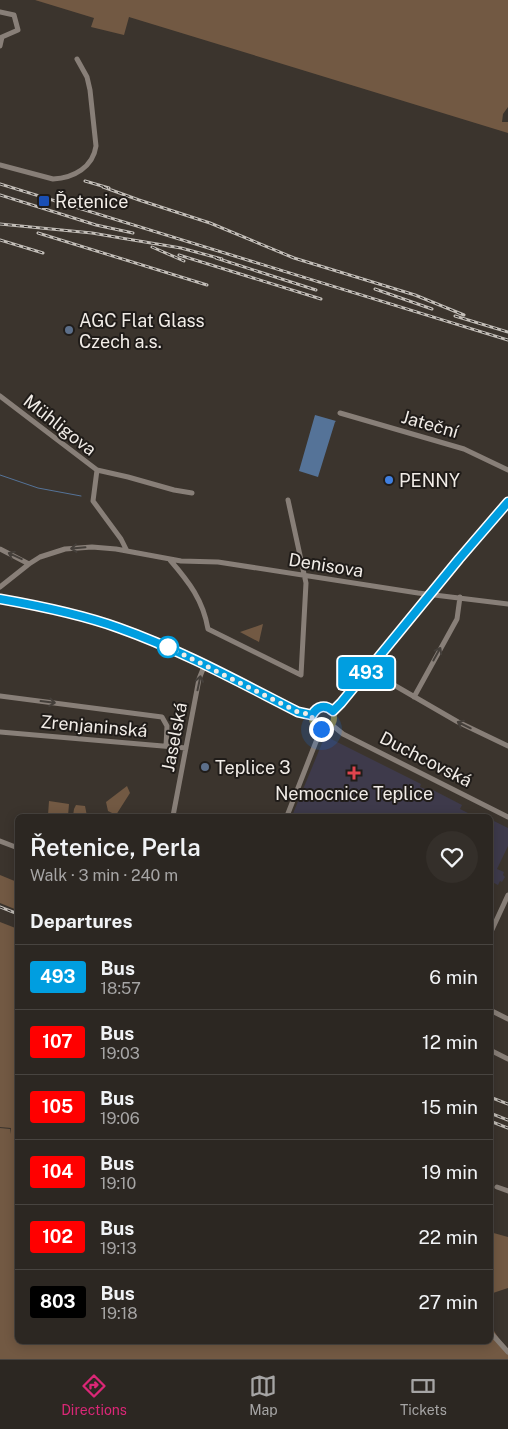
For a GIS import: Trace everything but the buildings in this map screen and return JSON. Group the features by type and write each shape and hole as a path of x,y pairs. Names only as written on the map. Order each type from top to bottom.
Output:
{"main road":[{"path":"333,711 508,502"},
{"path":"0,599 97,621 145,638 205,664 298,712 312,715"},
{"path":"320,707 328,707 333,711 335,719 332,726 321,729 315,726 312,715 314,711 320,707"}],"street":[{"path":"0,12 14,15 18,30 1,36 0,46"},
{"path":"0,165 53,180 83,170 90,163 96,150 90,90 87,77 77,59"},
{"name":"Mühligova","path":"0,396 97,470 192,493"},
{"name":"Jateční","path":"340,414 464,449 508,470"},
{"path":"97,470 92,499 121,539 127,551"},
{"path":"170,560 183,575 200,601 206,616 208,629 301,675 306,583 288,500"},
{"name":"Denisova","path":"0,587 40,557 65,550 92,547 127,551 170,560 218,562 304,576 508,604"},
{"path":"0,549 29,564"},
{"path":"414,697 457,619 460,597"},
{"name":"Jaselská","path":"173,814 200,679 205,664"},
{"path":"368,670 458,722 508,746"},
{"path":"0,696 162,717 167,726 166,746"},
{"name":"Duchcovská","path":"332,726 342,734 508,817"},
{"path":"288,814 321,729"},
{"name":"Zrenjaninská","path":"0,732 186,748"},
{"path":"0,841 15,847"},
{"path":"493,928 508,895"},
{"path":"493,1012 508,1019"},
{"path":"493,1052 508,1059"},
{"path":"497,1187 508,1191"},
{"path":"493,1335 508,1352"}],"shaded area":[{"path":"35,0 508,0 508,107 503,114 502,122 508,122 508,133 129,17 124,35 91,27 94,18"},
{"path":"263,624 259,642 240,632"},
{"name":"Nemocnice Teplice","path":"325,736 421,784 420,787 432,792 433,790 462,805 460,809 470,814 293,814"},
{"path":"127,786 130,793 117,814 108,811 106,802"},
{"path":"49,801 69,804 68,814 48,814"},
{"path":"76,805 85,806 87,814 73,814"},
{"path":"493,820 508,828 508,846 497,869 504,872 503,875 505,877 498,885 493,882"},
{"path":"0,875 15,881 15,909 0,903"},
{"path":"0,922 15,928 15,1344 493,1344 493,1330 508,1349 508,1359 0,1359 0,1128 10,1129 10,1134 11,1128 0,1127"},
{"path":"493,1233 508,1237 508,1288 493,1293"}],"water":[{"path":"315,415 336,421 318,477 299,471"}],"waterway":[{"path":"0,475 38,488 81,496"}],"railway":[{"path":"85,181 109,188"},
{"path":"0,184 508,340"},
{"path":"103,187 210,223 294,258 415,295 464,315"},
{"path":"0,195 96,225 133,233"},
{"path":"0,224 92,233 181,248 222,259"},
{"path":"38,233 207,285"},
{"path":"0,240 43,253"},
{"path":"152,247 184,261"},
{"path":"179,255 321,299"},
{"path":"216,258 316,290"},
{"path":"375,289 432,309"},
{"path":"455,316 508,332"},
{"path":"0,907 15,913"},
{"path":"493,1098 508,1104"},
{"path":"493,1114 508,1120"},
{"path":"493,1122 508,1128"}],"bus line":[{"name":"493","path":"0,599 78,615 136,634 196,660 298,712 312,715 317,708 324,706 333,711 508,502"}],"place":[{"name":"Řetenice","path":"44,201"},
{"name":"AGC Flat Glass Czech a.s.","path":"69,330"},
{"name":"PENNY","path":"389,480"},
{"name":"Teplice 3","path":"205,767"},
{"name":"Nemocnice Teplice","path":"354,773"}],"route":[{"path":"168,647 298,712 312,715 315,726 321,729"}]}
